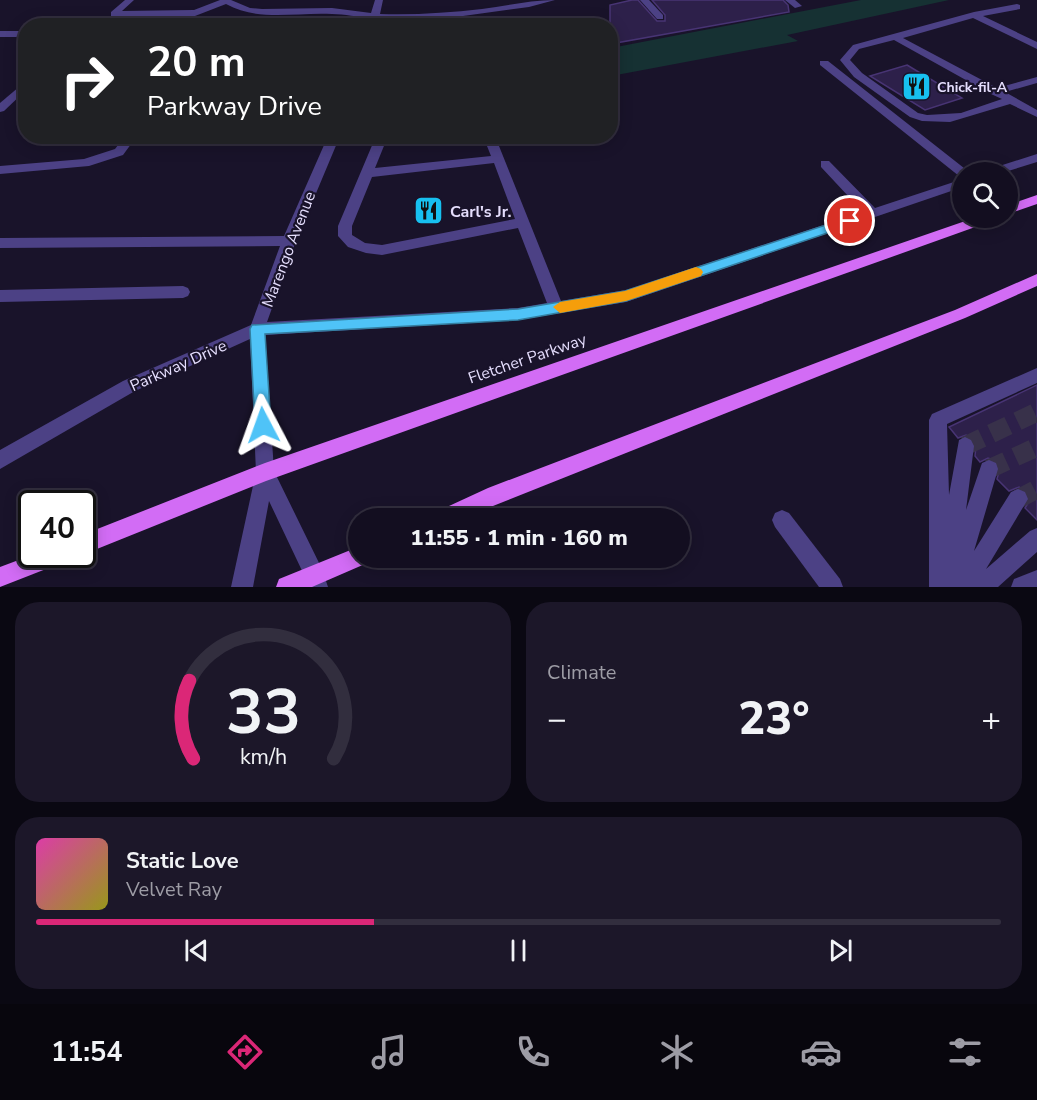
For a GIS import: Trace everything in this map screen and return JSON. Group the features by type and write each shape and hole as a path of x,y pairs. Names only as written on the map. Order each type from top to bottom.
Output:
{"main road":[{"path":"1018,206 1037,199"},
{"name":"Fletcher Parkway","path":"96,539 265,472 959,228"},
{"path":"468,508 960,314 1037,280"},
{"path":"287,587 316,582 348,563"},
{"path":"0,578 25,568"}],"street":[{"path":"130,0 114,14 195,13 225,1 244,9 272,12 331,11 361,18"},
{"path":"375,18 379,0"},
{"path":"414,18 482,13 551,0"},
{"path":"644,0 660,17"},
{"path":"789,0 798,6"},
{"path":"1010,100 946,120 924,119 914,115 858,75 845,60 856,47 974,15 1017,7"},
{"path":"974,15 1037,46"},
{"path":"0,34 18,34"},
{"path":"895,37 1037,114"},
{"path":"824,63 952,164"},
{"path":"995,92 1037,80"},
{"path":"0,109 18,92"},
{"path":"0,170 85,163 119,152 126,144"},
{"name":"Marengo Avenue","path":"242,587 265,472 257,329 289,241 331,144"},
{"path":"379,144 345,226 345,236 351,243 364,249 381,250 523,222"},
{"path":"492,144 556,308"},
{"path":"1018,164 1037,158"},
{"path":"368,173 498,159"},
{"path":"825,164 872,213"},
{"name":"Parkway Drive","path":"0,460 129,386 257,329 518,315 626,296 952,187"},
{"path":"0,243 289,241"},
{"path":"0,296 183,292"},
{"path":"940,587 938,420 1037,375"},
{"path":"946,587 965,446"},
{"path":"952,587 988,469"},
{"name":"Marengo Avenue","path":"265,472 316,582"},
{"path":"963,587 1018,499"},
{"path":"782,520 832,587"},
{"path":"982,587 1037,538"},
{"path":"1023,587 1037,580"}],"green space":[{"path":"861,0 949,0 787,35 798,41 618,75 618,47"}],"building":[{"path":"638,0 657,21 665,21 665,15 652,0 783,0 788,5 789,12 618,43 618,18 610,18 610,5"},
{"name":"Chick-fil-A","path":"907,65 962,98 925,110 870,76"},
{"path":"1037,385 1037,520 1025,508 1030,500 1027,491 1019,487 1009,491 997,479 1000,468 997,461 988,458 980,462 975,456 976,446 973,439 966,435 958,438 949,427"}],"tunnel":[{"path":"965,446 1037,412"},
{"path":"989,469 1037,447"},
{"path":"1018,499 1037,489"}],"slow traffic":[{"path":"560,307 626,296 696,272"}],"place":[{"name":"Chick-fil-A","path":"916,87"},
{"name":"Carl's Jr.","path":"429,211"}],"route":[{"path":"263,425 257,329 518,315 626,296 850,221"}]}
